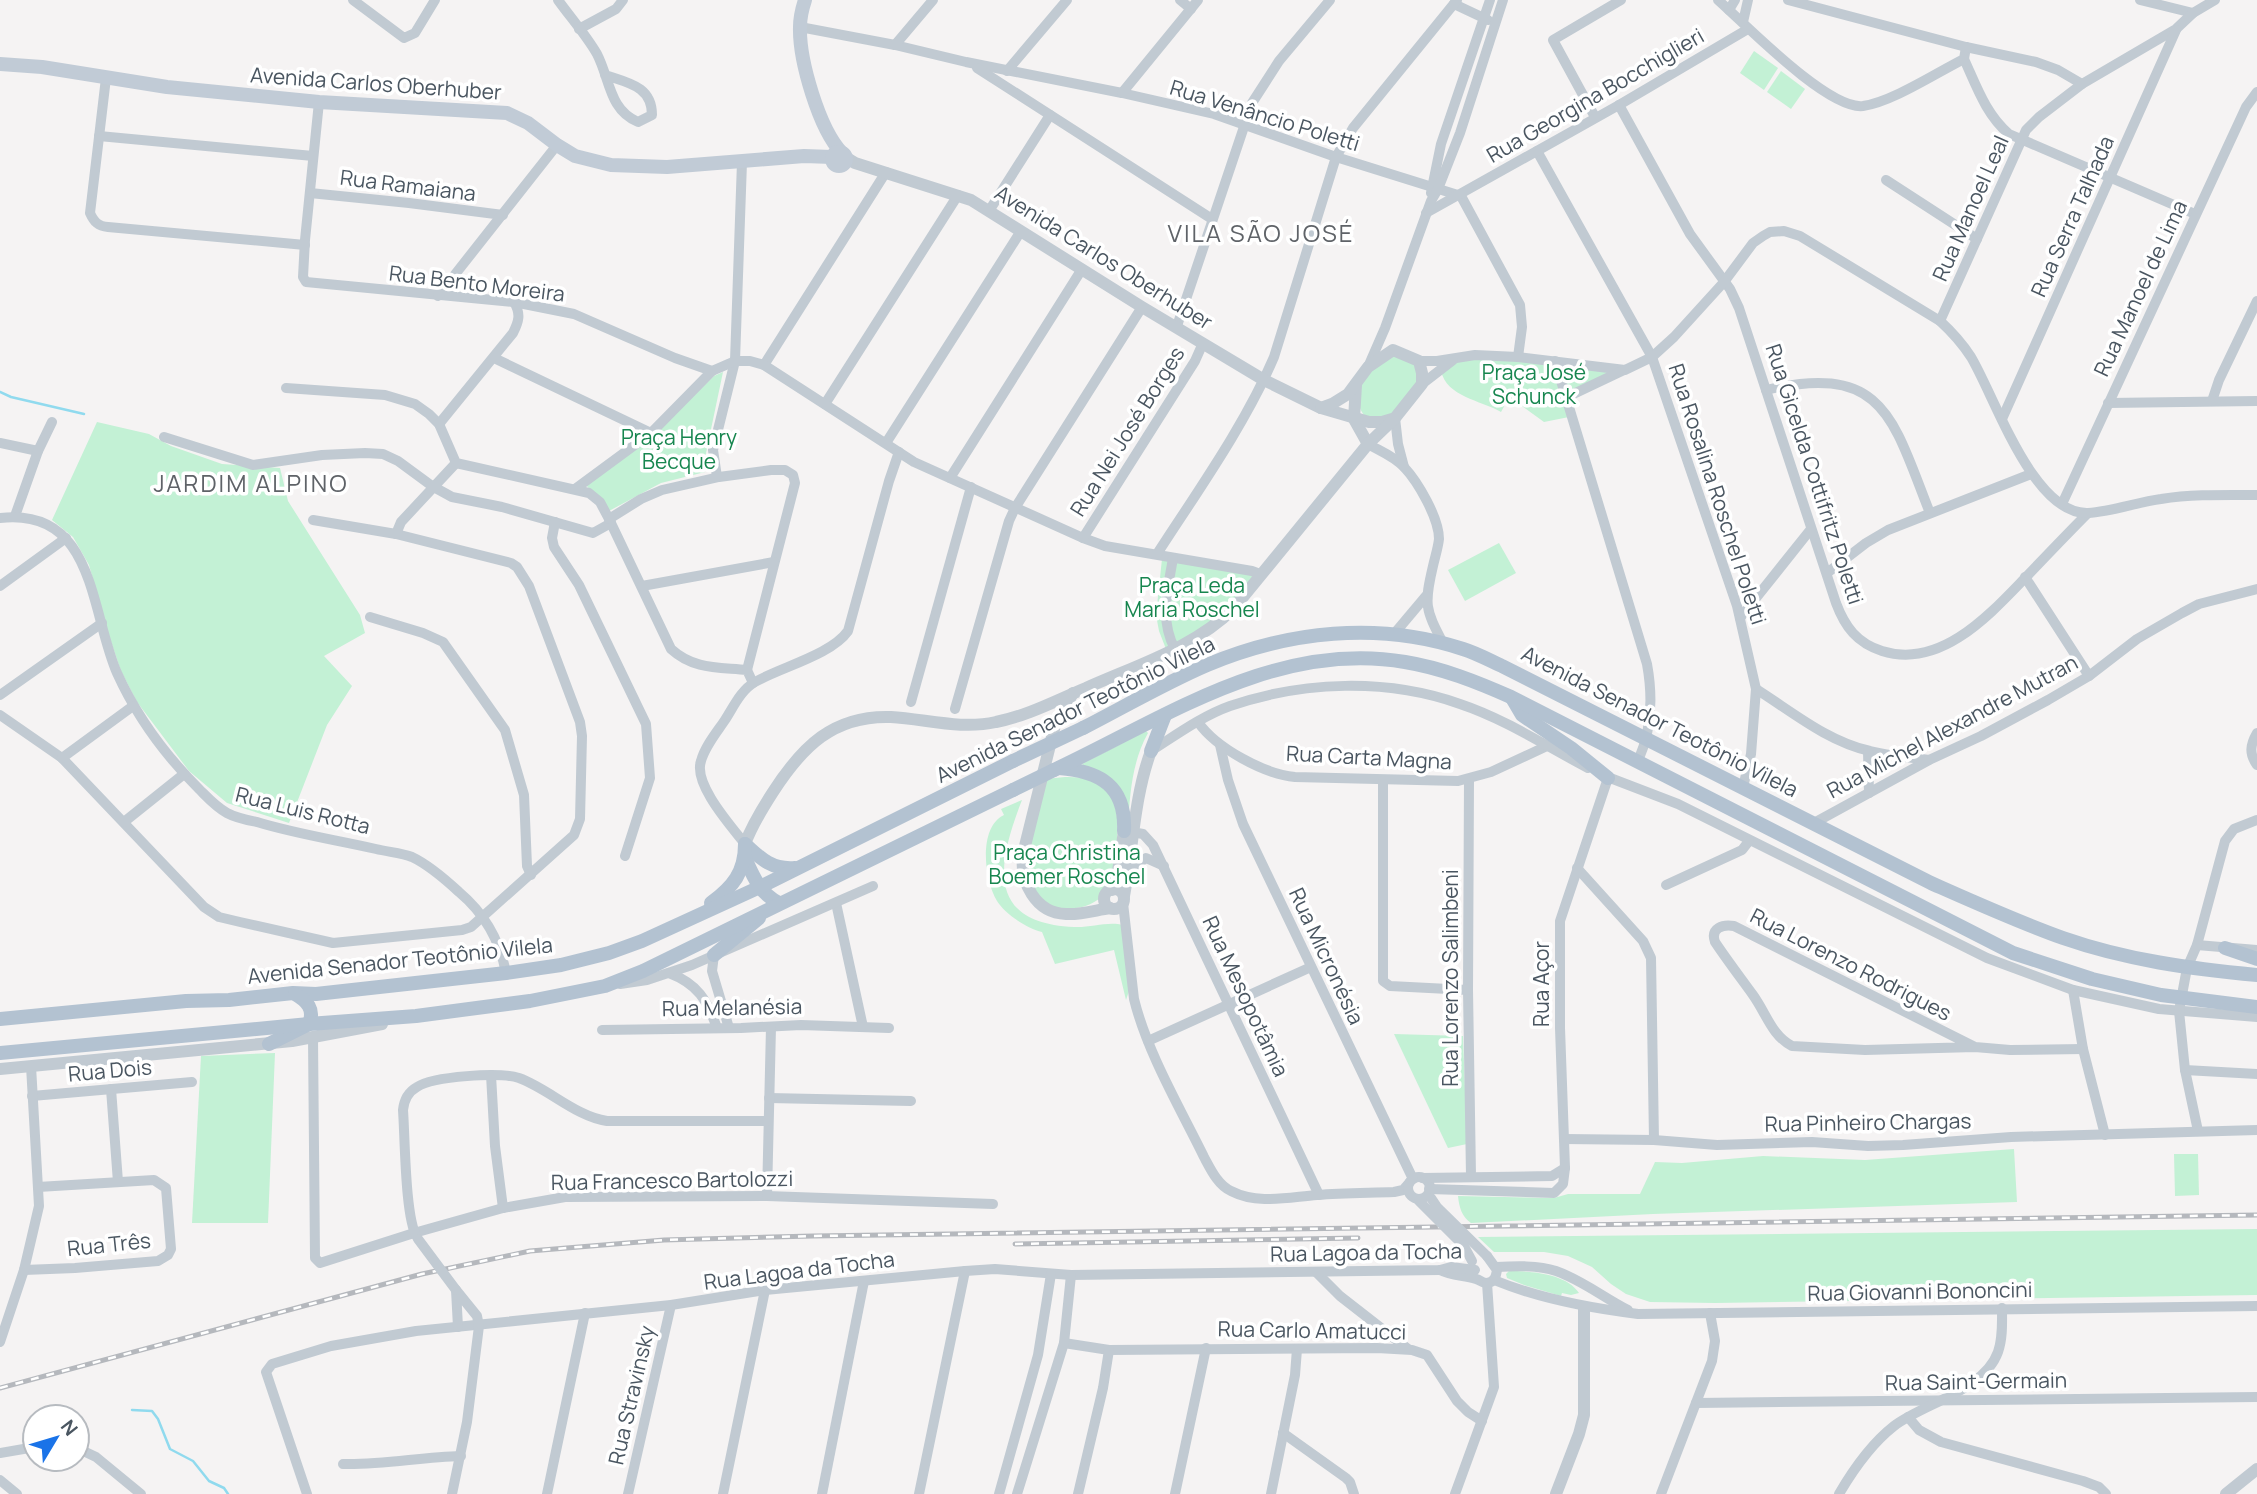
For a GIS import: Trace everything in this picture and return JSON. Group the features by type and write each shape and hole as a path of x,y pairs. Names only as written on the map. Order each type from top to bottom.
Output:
{"main road":[{"path":"804,0 800,27 805,62 819,113 837,157"},
{"name":"Avenida Carlos Oberhuber","path":"0,64 42,67 167,87 319,102 507,113 528,123 575,156 611,165 667,167 837,157"},
{"name":"Avenida Senador Teotônio Vilela","path":"0,1019 186,1001 229,1000 293,993 316,994 506,973 561,965 609,953 642,941 760,887 1205,666 1256,647 1301,636 1324,634 1394,634 1465,649 1931,883 2055,935 2144,960 2187,968 2257,975"},
{"path":"0,1053 311,1031 530,1001 605,986 737,930 776,904 1245,678 1303,663 1340,658 1373,658 1430,667 1462,676 1511,697 2001,948 2181,1005 2257,1007"},
{"path":"1511,697 1522,715 1571,748 1608,778"},
{"path":"1151,751 1165,715"},
{"path":"1056,769 1085,771 1112,787 1123,804 1129,831"},
{"path":"745,851 772,866 796,868"},
{"path":"745,851 760,887 776,904"},
{"path":"687,920 734,884 745,851"},
{"path":"720,906 730,915 737,930"},
{"path":"714,955 737,930"},
{"path":"2225,948 2257,959"},
{"path":"293,993 310,1006 311,1031"},
{"path":"269,1044 311,1031"}],"street":[{"path":"353,0 404,38 415,33 435,0"},
{"path":"558,0 597,55 615,103 626,117 638,122 652,115 652,102 647,94 635,86 605,75"},
{"path":"579,29 617,9 623,0"},
{"path":"894,45 933,0"},
{"path":"1007,71 1067,0"},
{"path":"1180,0 1191,9"},
{"path":"1122,93 1198,0"},
{"path":"1177,326 1252,103 1265,81 1330,0"},
{"path":"1321,408 1338,401 1356,385 1368,367 1385,328 1431,201 1441,144 1490,0"},
{"path":"1434,188 1460,133 1503,0"},
{"path":"1595,117 1553,40 1621,0"},
{"path":"1718,0 1828,94 1852,106 1861,106 1895,95 1964,59"},
{"path":"1729,10 1735,0"},
{"path":"1746,25 1748,0"},
{"path":"1788,0 1966,47 2036,62 2058,70 2082,84"},
{"path":"2140,0 2193,13"},
{"name":"Rua Manoel Leal","path":"1940,321 2021,139 2039,117 2082,84 2176,29 2193,13 2215,0"},
{"path":"1157,555 1247,413 1264,380 1274,357 1336,157 1353,128 1455,2 1495,22"},
{"name":"Rua Georgina Bocchiglieri","path":"1426,213 1619,105 1746,25"},
{"name":"Rua Venâncio Poletti","path":"800,27 1214,114 1336,157 1461,195"},
{"name":"Rua Serra Talhada","path":"2002,419 2176,29"},
{"path":"1966,47 1964,59 1990,112 2004,129 2021,139 2195,214"},
{"path":"966,62 1212,219"},
{"path":"106,78 90,213 93,221 101,226 304,245"},
{"name":"Rua Manoel de Lima","path":"2062,503 2195,214 2246,107 2257,92"},
{"name":"Rua Bento Moreira","path":"319,102 304,245 303,277 308,283 514,302 574,314 675,358 712,371"},
{"name":"Rua Gicelda Cottifritz Poletti","path":"1619,105 1690,234 1734,294 1842,618 1864,644 1894,654 1930,650 1959,637 1981,622 2088,513"},
{"path":"989,211 1050,115"},
{"path":"99,136 313,156"},
{"path":"439,296 557,145"},
{"name":"Rua Rosalina Roschel Poletti","path":"1537,151 1652,357 1741,618 1756,689 1751,754 1743,787"},
{"name":"Avenida Carlos Oberhuber","path":"837,157 971,200 1264,380 1321,408 1354,419"},
{"path":"717,477 713,450 735,361 742,162"},
{"path":"764,365 886,172"},
{"path":"1886,180 1977,240"},
{"name":"Rua Ramaiana","path":"310,193 503,215"},
{"path":"825,404 958,195"},
{"path":"1461,195 1520,305 1522,327 1518,357"},
{"path":"1565,398 1652,357 1694,316 1753,243 1770,232 1784,230 1800,236 1940,321 1971,358 2031,474 2045,491 2073,510 2088,513 2162,499 2205,495 2257,495"},
{"path":"886,443 1021,231"},
{"path":"950,478 1082,268"},
{"path":"2212,401 2219,380 2257,301"},
{"path":"439,424 513,333 520,320 519,310 514,302"},
{"path":"955,709 1015,508 1142,307"},
{"path":"1385,328 1393,350 1419,360 1475,355 1518,357 1625,370"},
{"name":"Rua Nei José Borges","path":"1083,538 1195,361 1203,343"},
{"path":"1368,367 1393,350"},
{"path":"494,358 651,433"},
{"path":"745,851 753,823 797,757 811,743 831,730 848,722 869,718 890,717 955,724 996,722 1047,705 1175,649 1205,633 1219,622 1368,444 1395,418 1422,384 1456,358"},
{"path":"1419,360 1422,384"},
{"path":"575,489 651,433 712,371 735,361 750,361 764,365 899,452 1083,538 1105,545 1260,574"},
{"path":"1555,361 1647,664 1651,697 1647,739 1638,761"},
{"path":"1766,390 1799,384 1836,383 1851,387 1867,396 1889,417 1899,434 1930,513"},
{"path":"1356,385 1354,419 1368,444 1404,467 1427,502 1437,527 1438,543 1426,596 1430,617 1443,643"},
{"path":"286,388 396,397 422,409 439,424 456,463"},
{"path":"2108,403 2257,401"},
{"path":"1354,419 1376,422 1395,418"},
{"path":"1395,418 1404,467"},
{"path":"15,516 38,451 52,422"},
{"path":"164,436 253,465 322,455 383,454 452,497 502,506 593,533 640,499 662,490 717,477 785,470 793,475 796,483 747,670 753,683"},
{"path":"0,443 38,451"},
{"path":"745,851 701,777 699,769 703,755 742,694 753,683 830,647 846,634 899,452"},
{"path":"396,534 401,522 456,463"},
{"path":"456,463 589,493 600,502 610,521 671,649 683,659 712,668 747,670"},
{"path":"1827,573 1876,537 2031,474"},
{"path":"911,702 971,487"},
{"path":"0,518 15,516 35,519 66,538 0,586"},
{"path":"0,715 62,758 204,907 219,917 333,943 471,927 577,831 582,736 572,696 529,586 517,567 511,563 396,534 313,520"},
{"path":"555,523 551,538 554,547 582,592 646,724 650,778 625,856"},
{"path":"1741,618 1811,529"},
{"name":"Rua Luis Rotta","path":"66,538 84,568 114,664 133,706 184,774 210,800 231,815 280,829 412,858 470,901 496,939 506,973"},
{"path":"1173,558 1165,616 1168,636 1175,649"},
{"path":"642,586 774,562"},
{"path":"2025,578 2088,676"},
{"name":"Rua Michel Alexandre Mutran","path":"1814,823 1928,760 2011,721 2088,676 2137,639 2199,604 2257,589"},
{"path":"1394,634 1426,596"},
{"path":"370,617 443,642 505,730 524,795 527,866 531,874"},
{"path":"0,695 102,623"},
{"path":"1565,1168 1552,1175 1415,1179 1402,1191 1265,1200 1250,1198 1224,1187 1204,1157 1149,1041 1134,999 1115,899 1117,878 1151,751 1227,707 1279,694 1344,685 1413,690 1488,715 1608,778 1678,804 1987,958 2073,990 2159,1009 2181,1005 2257,1017"},
{"path":"1756,689 1831,736 1868,751 1928,760"},
{"path":"1073,693 1055,725 1023,854 1023,873 1030,891 1045,908 1063,914 1084,912 1115,899 1129,870 1129,831"},
{"path":"1047,705 1055,725"},
{"path":"62,758 133,706"},
{"name":"Rua Carta Magna","path":"1198,722 1220,745 1252,763 1285,776 1383,781 1458,781 1514,763 1547,746"},
{"path":"2257,733 2253,740 2251,756 2257,765"},
{"name":"Rua Micronésia","path":"1220,745 1239,815 1415,1179"},
{"path":"1868,751 1869,793"},
{"path":"124,821 184,774"},
{"name":"Rua Açor","path":"1429,1193 1554,1193 1563,1184 1565,1168 1560,920 1608,778"},
{"name":"Rua Lorenzo Salimbeni","path":"1469,779 1471,1177"},
{"path":"1383,781 1383,981 1390,986 1468,990"},
{"path":"2198,1131 2185,1070 2181,1005 2187,968 2197,945 2225,841 2234,829 2257,820"},
{"name":"Rua Mesopotâmia","path":"1129,831 1140,832 1147,838 1164,866 1319,1195"},
{"path":"1666,885 1742,850 1749,841"},
{"path":"1129,870 1146,858 1164,866"},
{"path":"1577,868 1643,941 1651,958 1654,1140"},
{"path":"605,986 631,983 669,973 873,886"},
{"path":"835,903 863,1027"},
{"name":"Rua Lorenzo Rodrigues","path":"1723,925 1734,926 1975,1047 1866,1050 1792,1046 1780,1038 1713,936 1723,925"},
{"path":"2197,945 2257,950"},
{"path":"714,955 712,971 729,1028"},
{"path":"1149,1041 1311,967"},
{"path":"669,973 688,982 699,992 717,1028"},
{"path":"2073,990 2083,1049 2105,1135"},
{"name":"Rua Melanésia","path":"602,1030 801,1025 889,1027"},
{"path":"767,1196 771,1027"},
{"name":"Rua Francesco Bartolozzi","path":"311,1031 315,1258 318,1262 327,1262 503,1208 565,1197 767,1196 993,1204"},
{"path":"0,1069 269,1044"},
{"path":"1975,1047 2010,1050 2083,1049"},
{"path":"0,1342 24,1270 37,1219 38,1187 31,1066"},
{"path":"2185,1070 2257,1074"},
{"path":"491,1075 495,1146 503,1208"},
{"path":"452,1494 461,1456 478,1321 416,1236 406,1166 403,1110 406,1098 413,1089 430,1080 507,1075 534,1084 598,1119 768,1121"},
{"name":"Rua Dois","path":"32,1096 192,1082"},
{"path":"111,1089 118,1182"},
{"path":"769,1098 911,1101"},
{"name":"Rua Pinheiro Chargas","path":"1564,1139 1654,1140 1717,1145 1812,1142 1868,1146 2011,1137 2257,1130"},
{"path":"1415,1179 1428,1182 1429,1193 1437,1207 1492,1262 1497,1274 1480,1273"},
{"path":"1415,1179 1408,1187 1409,1193 1464,1246 1480,1273 1494,1387 1455,1494"},
{"name":"Rua Três","path":"24,1270 159,1261 168,1255 172,1243 166,1188 154,1180 38,1187"},
{"path":"1417,1199 1429,1193"},
{"path":"1480,1273 1484,1260 1555,1271 1577,1280 1638,1314"},
{"name":"Rua Lagoa da Tocha","path":"307,1494 266,1372 268,1366 331,1346 458,1323 671,1305 765,1290 995,1269 1071,1275 1440,1270 1449,1275 1480,1273"},
{"path":"919,1494 965,1271"},
{"path":"1316,1272 1340,1296 1408,1349"},
{"path":"1480,1273 1527,1292 1584,1307"},
{"path":"999,1494 1038,1355 1051,1274"},
{"path":"1017,1494 1064,1343 1071,1275"},
{"path":"1556,1494 1583,1423 1584,1307 1583,1289 1577,1280"},
{"path":"822,1494 864,1281"},
{"path":"456,1290 458,1323"},
{"path":"723,1494 765,1290"},
{"name":"Rua Stravinsky","path":"628,1494 671,1305"},
{"name":"Rua Giovanni Bononcini","path":"1584,1307 1638,1314 2257,1306"},
{"path":"1839,1494 1852,1473 1894,1426 1985,1372 1998,1352 2002,1308"},
{"path":"547,1494 585,1313"},
{"path":"1661,1494 1714,1352 1715,1333 1710,1313"},
{"name":"Rua Carlo Amatucci","path":"1064,1343 1109,1350 1408,1349 1427,1355 1457,1401 1482,1421"},
{"path":"1175,1494 1206,1348"},
{"path":"1271,1494 1295,1375 1297,1349"},
{"path":"1078,1494 1103,1388 1109,1350"},
{"name":"Rua Saint-Germain","path":"1696,1403 2257,1397"},
{"path":"1908,1417 1919,1430 1941,1442 2083,1481 2099,1487 2106,1494"},
{"path":"1283,1433 1346,1478 1354,1494"},
{"path":"0,1453 21,1449"},
{"path":"91,1455 141,1494"},
{"path":"343,1464 386,1464 425,1457 461,1456"},
{"path":"2226,1494 2257,1469"},
{"path":"0,1480 17,1494"}],"green space":[{"path":"1754,51 1778,68 1764,90 1740,73"},
{"path":"1781,71 1805,89 1791,109 1767,92"},
{"path":"1396,353 1416,362 1422,377 1396,416 1367,418 1360,408 1358,395 1364,376 1373,366"},
{"name":"Praça José Schunck","path":"1463,357 1554,363 1569,417 1544,422 1522,406 1506,403 1501,412 1465,397 1450,387 1441,371"},
{"path":"1557,362 1621,371 1567,401"},
{"name":"Praça Henry Becque","path":"723,372 706,453 705,472 661,483 609,511 586,485 653,435 714,376"},
{"path":"97,422 149,434 171,446 222,464 280,468 288,501 360,615 365,633 324,656 352,686 327,725 289,823 227,803 189,771 137,702 121,671 89,565 73,537 52,520"},
{"path":"1499,543 1516,573 1465,601 1448,570"},
{"name":"Praça Leda Maria Roschel","path":"1162,559 1244,572 1254,577 1218,619 1166,649 1156,615"},
{"name":"Praça Christina Boemer Roschel","path":"1146,731 1148,733 1138,755 1133,778 1128,826 1125,807 1082,764"},
{"name":"Praça Christina Boemer Roschel","path":"1045,779 1087,779 1103,787 1112,798 1118,830 1111,885 1090,904 1045,910 1020,859"},
{"name":"Praça Christina Boemer Roschel","path":"1022,800 1007,845 1004,866 1005,885 1012,901 1025,914 1045,923 1074,927 1123,925 1129,991 1126,1000 1114,950 1055,964 1042,932 1017,920 997,901 989,880 987,842 996,821 1004,815 1001,809"},
{"path":"1394,1034 1463,1036 1467,1144 1448,1148"},
{"path":"275,1053 268,1223 192,1223 201,1056"},
{"path":"2014,1149 2017,1202 1471,1223 1465,1218 1458,1196 1554,1198 1568,1194 1640,1194 1655,1162 1682,1163 1763,1156 1865,1160"},
{"path":"2174,1154 2198,1154 2199,1195 2175,1196"},
{"path":"2257,1229 2257,1295 1715,1303 1650,1302 1626,1294 1592,1267 1568,1256 1544,1252 1494,1252 1478,1237"},
{"path":"1509,1271 1557,1277 1573,1286 1579,1293 1562,1293 1561,1296 1524,1285 1507,1278"}],"waterway":[{"path":"0,392 84,414"},
{"path":"132,1410 152,1411 170,1449 193,1461 209,1481 224,1488 228,1494"}],"railway":[{"path":"0,1388 422,1274 530,1251 664,1240 2257,1215"},
{"path":"1015,1244 1358,1238"}],"district":[{"name":"VILA SÃO JOSÉ","path":"1261,232"},
{"name":"JARDIM ALPINO","path":"251,482"}]}
